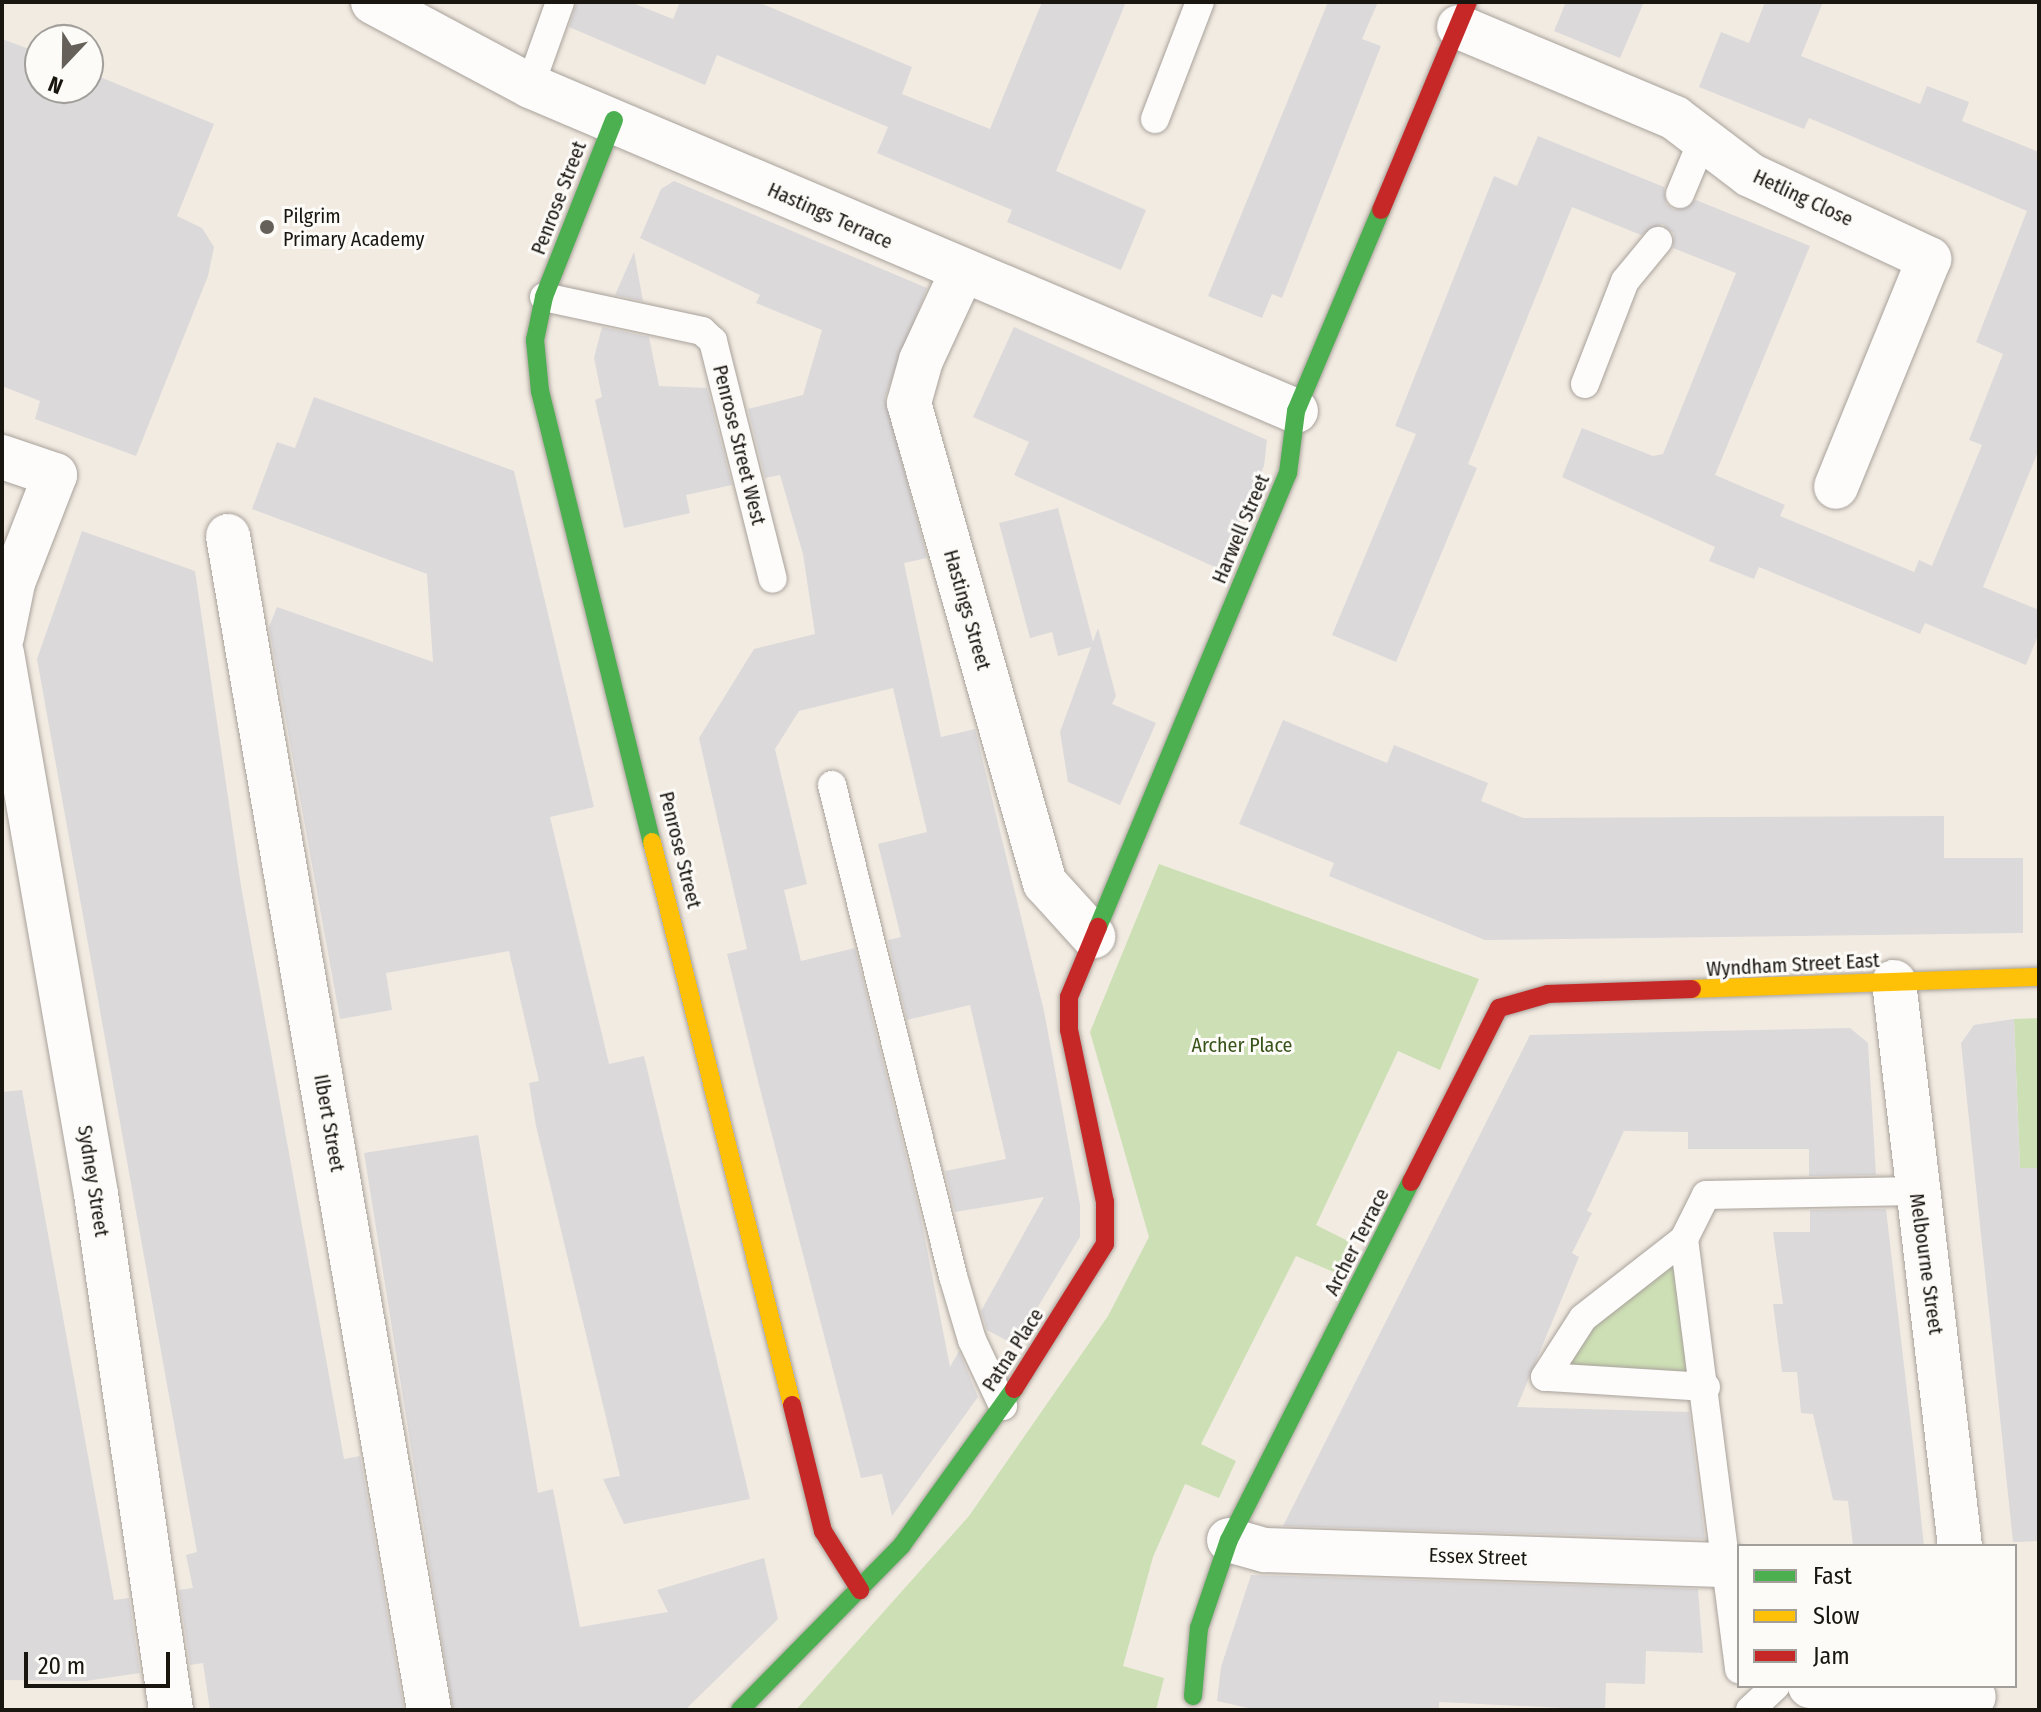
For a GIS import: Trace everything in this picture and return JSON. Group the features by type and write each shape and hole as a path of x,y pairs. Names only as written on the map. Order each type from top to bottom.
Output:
{"street":[{"name":"Hastings Terrace","path":"373,2 530,86 614,120 961,274 1296,411"},
{"name":"Hetling Close","path":"1464,14 1675,118 1750,175 1929,259 1836,487"},
{"name":"Harwell Street","path":"1093,936 1288,473 1296,411 1464,14"},
{"name":"Penrose Street","path":"614,120 544,297 535,340 540,391 823,1531 860,1590"},
{"name":"Hastings Street","path":"961,274 921,360 909,403 1045,883 1093,936"},
{"path":"2,457 55,475 13,583 2,637"},
{"name":"Ilbert Street","path":"228,536 429,1710"},
{"name":"Sydney Street","path":"2,653 96,1194 171,1710"},
{"name":"Patna Place","path":"740,1710 902,1545 1003,1406 1095,1262 1108,1228 1069,1030 1069,997 1093,936"},
{"name":"Wyndham Street East","path":"1548,994 2039,977"},
{"name":"Melbourne Street","path":"1894,982 1916,1191 1960,1544"},
{"name":"Archer Terrace","path":"1229,1540 1499,1008 1548,994"},
{"path":"1200,1703 1199,1628 1229,1540"},
{"name":"Essex Street","path":"1229,1540 1265,1550 1729,1565"},
{"path":"1838,1688 1975,1698"}],"lane":[{"path":"530,86 560,2"},
{"path":"1155,119 1200,2"},
{"path":"1680,194 1703,139"},
{"path":"1585,384 1625,281 1658,241"},
{"name":"Penrose Street West","path":"544,297 702,331 713,341 773,579"},
{"path":"832,785 953,1276 972,1340 1003,1406"},
{"path":"1706,1387 1545,1377 1583,1318 1684,1239 1706,1195 1916,1191"},
{"path":"1684,1239 1706,1387 1737,1649"},
{"path":"1750,1710 1774,1688"}],"green space":[{"name":"Archer Place","path":"1159,864 1479,979 1440,1070 1398,1051 1316,1225 1352,1243 1336,1273 1296,1256 1201,1444 1236,1461 1219,1498 1185,1484 1153,1557 1123,1666 1164,1678 1156,1710 796,1710 969,1516 1108,1316 1149,1237 1090,1032"},
{"path":"2039,1018 2039,1168 2020,1168 2014,1019"},
{"path":"1674,1260 1690,1375 1562,1368 1588,1330"}],"building":[{"path":"577,2 630,2 673,19 680,2 758,2 912,67 902,94 990,129 1042,2 1126,2 1056,171 1146,210 1121,270 1007,222 1012,210 877,153 888,127 717,55 705,85 569,27"},
{"path":"1328,2 1378,2 1362,39 1381,46 1282,298 1272,294 1262,318 1208,296"},
{"path":"1566,2 1644,2 1620,58 1554,31"},
{"path":"1765,2 1823,2 1801,56 1920,104 1927,86 1969,102 1962,121 2039,152 2039,449 1983,587 2039,610 2039,633 2026,665 1925,623 1920,634 1759,567 1754,579 1709,561 1715,547 1562,477 1582,428 1653,456 1663,454 1736,273 1673,248 1674,234 1662,224 1641,235 1572,207 1468,464 1477,468 1396,662 1332,635 1416,434 1395,426 1494,176 1517,186 1538,136 1664,187 1666,204 1674,210 1696,200 1810,246 1715,475 1785,505 1780,516 1914,572 1919,560 1932,566 1982,445 1969,440 2003,354 1976,342 2027,211 1809,118 1804,129 1699,87 1721,32 1749,43"},
{"path":"2,39 24,47 24,104 104,104 104,79 214,124 177,216 202,228 214,247 208,276 136,456 35,419 40,401 2,386"},
{"path":"674,181 927,288 885,397 927,558 904,563 941,737 975,729 1044,1011 1080,1205 1080,1237 1015,1345 987,1330 981,1311 1044,1197 955,1212 945,1171 1006,1159 970,1005 907,1020 888,940 901,937 878,844 927,832 893,688 799,711 775,749 807,884 784,890 801,961 855,948 921,1218 950,1367 959,1351 978,1397 892,1516 882,1474 861,1478 759,1085 727,954 747,949 699,738 754,649 815,634 803,554 780,475 765,478 748,409 803,395 822,330 756,303 760,295 640,238 661,189"},
{"path":"634,252 643,301 615,295"},
{"path":"602,327 649,337 659,386 707,388 732,485 686,495 690,513 624,528 595,400 602,397 594,358"},
{"path":"1014,327 1267,440 1264,466 1219,569 1014,475 1029,442 973,417"},
{"path":"314,397 514,471 594,807 550,817 609,1064 644,1056 750,1499 624,1524 603,1479 620,1476 536,1126 529,1083 539,1081 509,951 386,973 392,1010 340,1019 269,627 277,607 433,662 427,574 252,509 277,442 295,448"},
{"path":"1058,508 1093,642 1098,628 1116,696 1112,704 1156,723 1120,805 1068,782 1060,732 1091,647 1058,656 1052,632 1030,638 999,523"},
{"path":"82,531 195,571 241,886 344,1459 360,1456 404,1710 210,1710 203,1663 190,1665 179,1590 193,1588 186,1555 197,1552 37,659"},
{"path":"1283,720 1387,763 1394,745 1488,783 1481,801 1523,818 1944,816 1944,858 2023,858 2023,933 1485,940 1329,876 1334,863 1239,824"},
{"path":"2014,1019 2020,1168 2039,1168 2039,1541 2013,1542 1961,1043 1974,1025"},
{"path":"1850,1028 1868,1043 1876,1175 1809,1176 1809,1149 1688,1149 1688,1132 1624,1131 1587,1211 1592,1213 1572,1253 1579,1257 1517,1407 1689,1412 1705,1539 1283,1526 1530,1035"},
{"path":"22,1090 114,1600 129,1598 140,1673 86,1681 2,1680 2,1092"},
{"path":"478,1135 538,1493 553,1489 580,1627 668,1612 657,1590 764,1558 778,1619 685,1710 453,1710 364,1153"},
{"path":"1886,1209 1924,1544 1853,1544 1848,1501 1833,1500 1813,1414 1801,1413 1797,1372 1782,1372 1773,1304 1783,1304 1773,1232 1810,1232 1810,1210"},
{"path":"1251,1575 1698,1589 1703,1653 1646,1651 1645,1684 1606,1683 1605,1710 1439,1702 1439,1709 1257,1710 1217,1701 1221,1667"}],"traffic: fast":[{"path":"614,120 544,297 535,340 540,391 652,842"},
{"path":"1098,927 1288,473 1296,411 1381,210"},
{"path":"1193,1696 1199,1628 1229,1540 1411,1182"},
{"path":"740,1710 902,1545 1014,1389"}],"traffic: slow":[{"path":"652,842 792,1405"},
{"path":"1692,989 2039,977"}],"traffic: jam":[{"path":"1381,210 1468,2"},
{"path":"1014,1389 1105,1244 1105,1202 1069,1030 1069,997 1098,927"},
{"path":"1411,1182 1499,1008 1548,994 1692,989"},
{"path":"792,1405 823,1531 860,1590"}],"place":[{"name":"Pilgrim Primary Academy","path":"267,227"}]}
